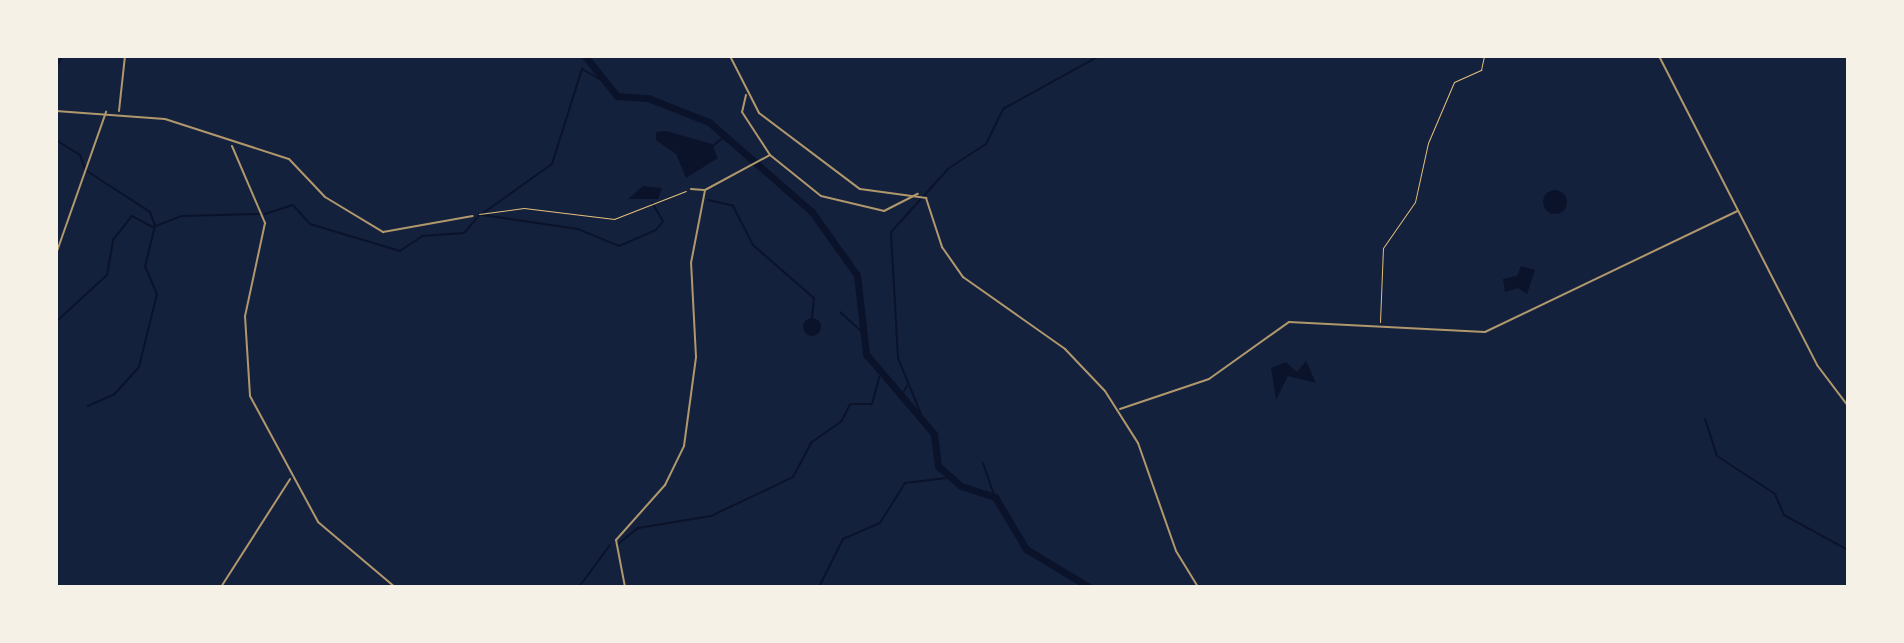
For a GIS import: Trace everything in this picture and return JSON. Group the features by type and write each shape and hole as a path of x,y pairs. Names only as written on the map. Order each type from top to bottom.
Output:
{"street":[{"path":"118,113 125,56"},
{"path":"730,56 746,94 773,126 860,189 919,193 934,210 942,247 963,277 1065,349 1118,409 1198,587"},
{"path":"1659,56 1817,365 1848,406"},
{"path":"746,94 742,112 770,155 821,196 870,209 889,210 919,193"},
{"path":"56,111 118,113 186,125 232,146 289,159 325,197 383,232 473,216"},
{"path":"56,254 107,112"},
{"path":"232,146 265,223 247,301 248,386 291,479 331,536 395,587"},
{"path":"691,189 705,190 750,170 770,155"},
{"path":"625,587 616,540 665,485 684,446 696,357 691,263 705,190"},
{"path":"1118,409 1209,379 1281,324 1485,332 1738,211"},
{"path":"221,587 291,479"}],"path":[{"path":"1380,327 1383,248 1415,202 1428,143 1454,82 1481,70 1484,56"},
{"path":"473,216 524,208 614,219 691,189"}],"water":[{"path":"666,131 712,144 718,158 686,178 676,154 656,140 656,132"},
{"path":"643,186 662,188 658,199 628,199"},
{"path":"1555,190 1564,193 1567,202 1564,211 1555,214 1546,211 1543,202 1546,193"},
{"path":"1521,266 1535,270 1527,294 1518,288 1505,292 1503,279 1517,276"},
{"path":"808,318 816,318 821,327 819,334 808,336 803,331 803,323"},
{"path":"1306,361 1316,383 1288,376 1276,400 1271,368 1286,362 1297,372"}],"waterway":[{"path":"56,68 62,56"},
{"path":"585,56 617,96 648,98 709,122 812,212 857,275 866,354 934,434 938,466 961,486 995,497 1026,549 1089,587"},
{"path":"923,419 898,358 891,232 949,168 986,144 1003,109 1099,56"},
{"path":"479,216 552,164 582,69 603,81"},
{"path":"713,146 725,136"},
{"path":"56,140 80,155 85,169"},
{"path":"87,171 150,212 155,226 145,266 157,294 139,367 115,394 88,406"},
{"path":"708,200 733,206 753,245 814,298 812,318"},
{"path":"482,215 578,229 619,246 656,230 663,221 652,203"},
{"path":"265,214 293,205 310,224 400,251 422,236 464,233 477,218"},
{"path":"56,322 107,275 113,240 132,216 153,227 182,216 261,214"},
{"path":"840,312 860,330"},
{"path":"618,544 638,528 711,516 793,477 812,442 841,422 850,404 872,404 879,377"},
{"path":"900,398 907,386"},
{"path":"1705,419 1717,456 1775,494 1784,515 1848,550"},
{"path":"983,463 995,497"},
{"path":"819,587 843,539 880,523 905,483 956,477"},
{"path":"579,587 610,545"}]}
